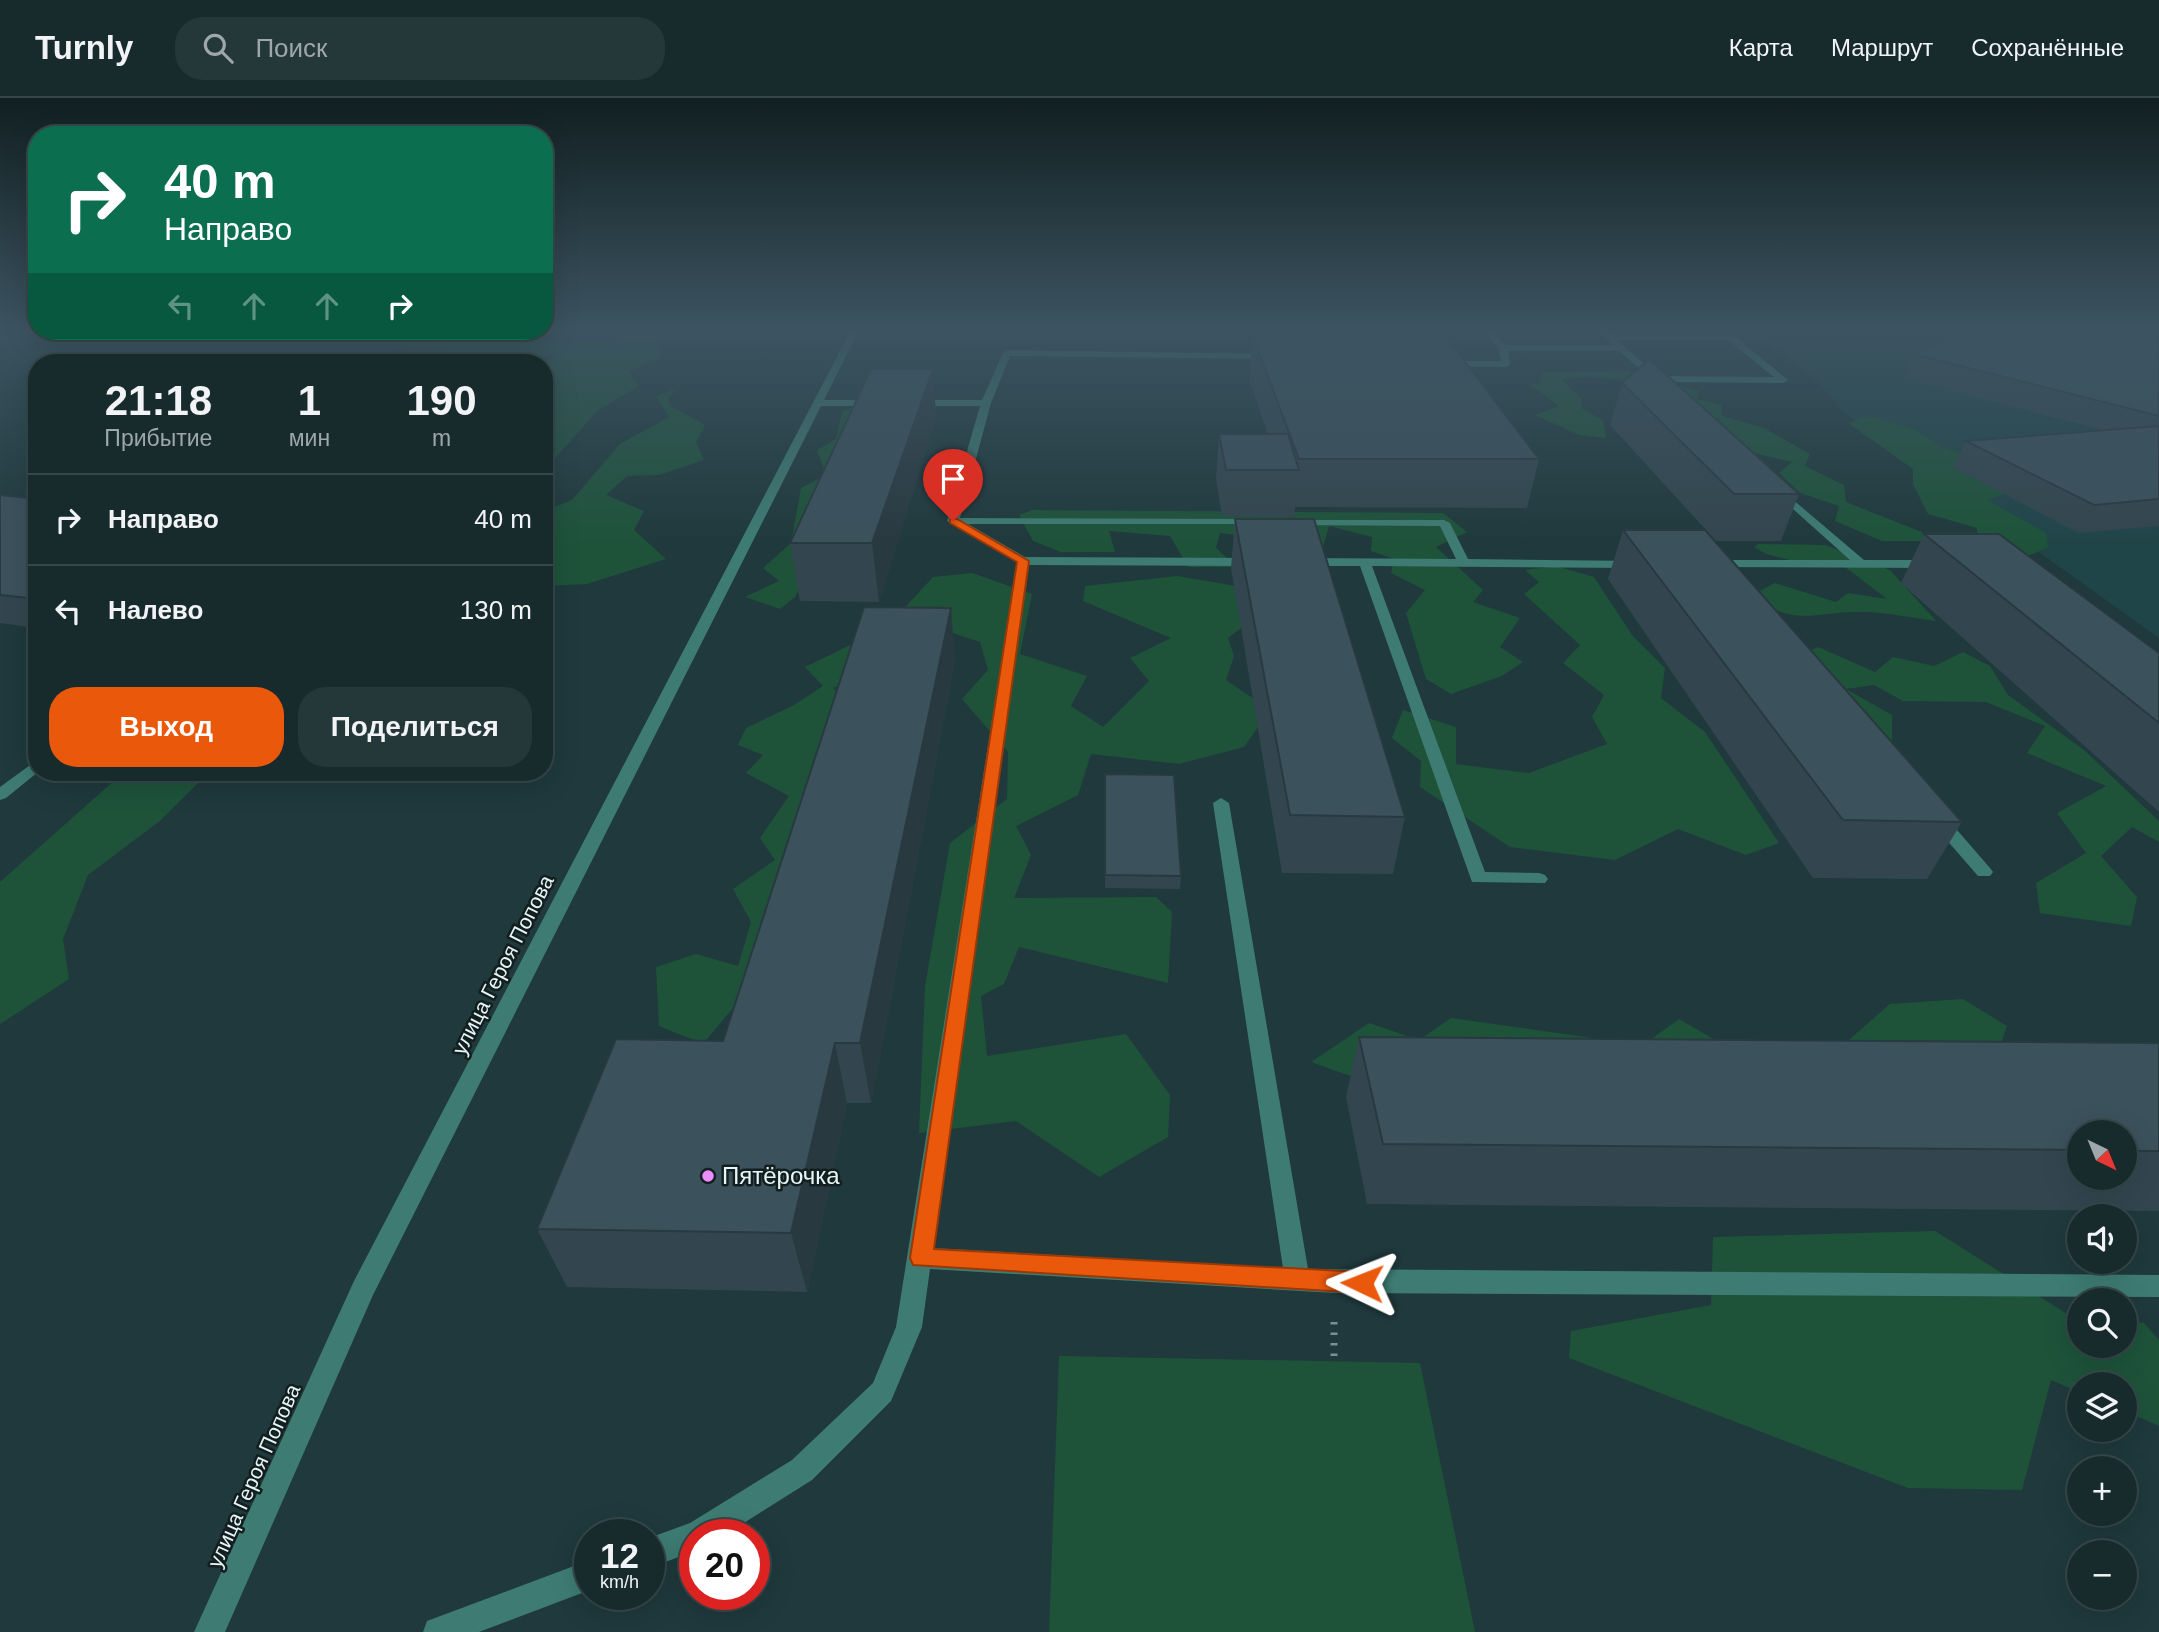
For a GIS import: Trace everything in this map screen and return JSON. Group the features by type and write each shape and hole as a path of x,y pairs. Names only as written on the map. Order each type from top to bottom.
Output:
{"street":[{"path":"953,521 987,400"},
{"path":"816,402 986,403"},
{"name":"улица Героя Попова","path":"209,1632 363,1289 816,402"},
{"path":"1768,480 1859,562"},
{"path":"953,521 1266,522"},
{"path":"953,521 1023,561 1652,564"},
{"path":"1280,522 1444,523 1464,563"},
{"path":"724,1519 802,1470 882,1392 909,1327 1023,561"},
{"path":"1365,562 1478,878 1539,879"},
{"path":"1692,564 1724,570 1859,562 1953,565"},
{"path":"0,796 28,773"},
{"path":"1221,803 1297,1279"},
{"path":"1929,809 1984,872"},
{"path":"921,1258 1349,1283 2159,1286"},
{"path":"438,1632 574,1581"}],"shaded area":[{"path":"1833,400 2159,400 2159,638 1845,413"}],"green space":[{"path":"553,400 616,400 597,411 553,461"},
{"path":"658,400 668,400 671,406 705,425 696,442 704,460 659,475 627,476 606,495 644,511 634,530 666,559 587,584 553,586 553,507 572,500 620,444 669,417"},
{"path":"871,400 887,400 795,597 780,609 745,597 779,581 763,568 791,543 801,488 826,475 817,450 836,439 842,412"},
{"path":"1550,400 1581,400 1582,409 1603,420 1606,438 1579,435 1535,415 1559,406"},
{"path":"1669,400 1699,400 1722,405 1722,416 1764,428 1810,454 1805,466 1844,485 1846,502 1922,532 1932,541 1882,541 1835,521 1839,506 1800,493 1779,473 1792,462 1725,446"},
{"path":"1866,416 1915,429 1943,448 1983,458 2014,491 1987,500 2046,533 2048,547 2026,557 1977,545 1977,528 1928,514 1913,484 1913,469 1848,423"},
{"path":"1032,510 1443,513 1467,532 1436,547 1483,590 1473,602 1520,618 1500,647 1523,662 1502,676 1451,694 1426,679 1406,613 1425,590 1391,573 1394,559 1371,551 1372,537 1329,526 1323,547 1220,533 1216,548 1237,567 1188,567 1170,536 1109,531 1115,552 1061,552 1033,541 1019,515"},
{"path":"1758,544 1826,545 1890,570 1936,621 1870,612 1804,616 1780,611 1754,594 1775,583 1836,602 1848,593 1887,599 1845,567 1810,565 1766,554 1754,547"},
{"path":"1556,566 1594,577 1632,635 1665,668 1661,698 1705,732 1779,843 1746,855 1678,829 1615,860 1510,847 1420,787 1421,761 1392,738 1403,710 1456,727 1456,764 1529,773 1607,744 1592,717 1604,695 1563,663 1580,645 1524,594 1539,582 1525,570"},
{"path":"972,573 1032,594 1020,654 1087,676 1071,706 1103,727 1149,681 1130,658 1171,638 1083,601 1085,586 1177,576 1266,591 1258,615 1228,638 1234,656 1226,680 1270,710 1244,747 1179,764 1091,754 1078,795 1016,826 1031,855 1014,898 1156,897 1172,912 1168,983 1019,947 1004,984 981,996 987,1056 1126,1034 1170,1095 1168,1137 1099,1177 1016,1121 919,1133 925,986 950,843 1007,799 1008,752 962,699 988,670 980,642 898,615 933,577"},
{"path":"850,645 877,653 857,679 833,688 849,702 761,1003 733,1008 703,1044 659,1026 656,967 696,954 738,966 751,922 733,889 775,860 760,838 789,796 746,773 763,755 738,745 746,728 794,705 823,686 805,667"},
{"path":"1818,647 1875,672 1893,657 1934,666 1963,652 1990,666 2008,695 2084,750 2159,821 2159,842 2132,827 2101,856 2137,897 2131,926 2040,913 2036,883 2086,853 2057,813 2106,786 2027,753 2045,726 1986,702 1903,701 1874,685 1846,689 1892,715 1892,741 1830,718 1788,661"},
{"path":"114,781 200,781 161,820 88,875 63,939 69,979 0,1024 0,882"},
{"path":"1963,999 2007,1026 1997,1055 1384,1088 1311,1062 1369,1023 1419,1040 1451,1018 1643,1045 1679,1019 1731,1049 1843,1045 1890,1004"},
{"path":"1935,1231 2067,1314 2067,1358 2137,1358 2137,1322 2144,1323 2159,1340 2159,1426 2137,1416 2137,1372 2067,1372 2067,1387 2051,1380 2022,1490 1908,1488 1569,1358 1571,1331 1711,1305 1713,1237"},
{"path":"1059,1356 1420,1363 1475,1632 1049,1632"}],"building":[{"path":"857,400 922,400 872,543 790,543"},
{"path":"1277,400 1494,400 1539,459 1299,459"},
{"path":"1639,400 1694,400 1799,494 1734,494"},
{"path":"2094,400 2159,400 2159,416"},
{"path":"2159,426 2159,499 2094,505 1966,441"},
{"path":"1219,434 1288,434 1299,470 1226,470"},
{"path":"0,495 28,498 28,598 0,595"},
{"path":"1235,519 1314,519 1405,817 1290,815"},
{"path":"1623,530 1705,530 1962,822 1843,820"},
{"path":"1924,534 1999,534 2159,653 2159,723"},
{"path":"864,607 951,608 860,1043 835,1043 791,1233 537,1229 616,1039 723,1041"},
{"path":"1105,774 1174,775 1181,876 1105,875"},
{"path":"1359,1037 2159,1043 2159,1151 2137,1151 2137,1120 2067,1120 2067,1150 1383,1144"}],"place":[{"name":"Пятёрочка","path":"708,1176"}],"route":[{"path":"953,521 1023,561 921,1258 1362,1283"}]}
